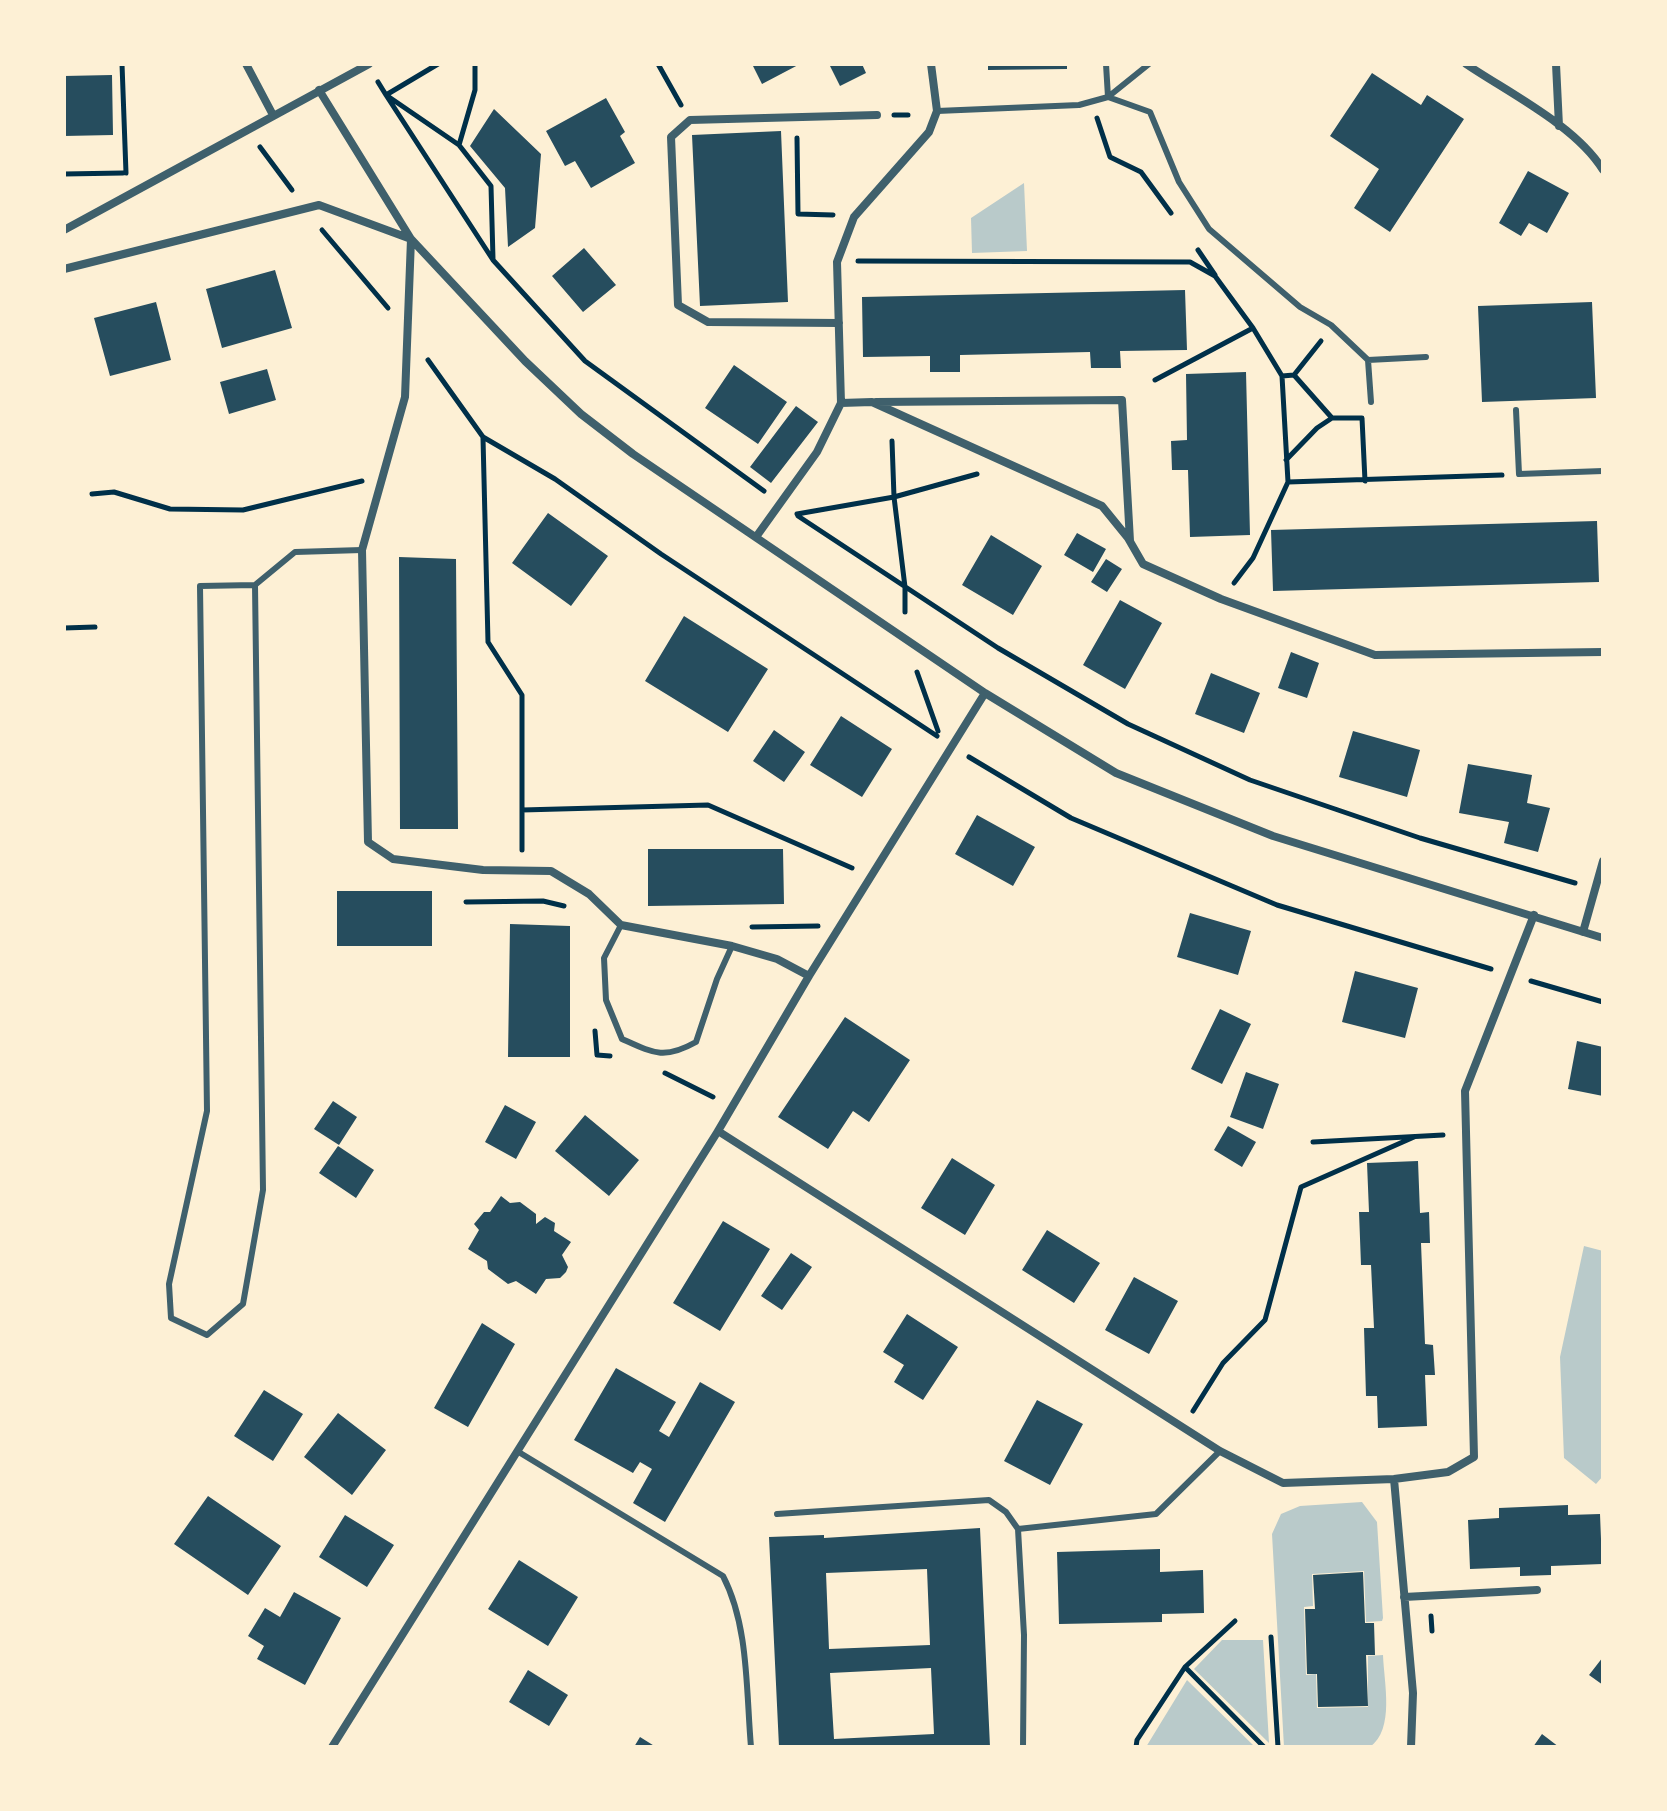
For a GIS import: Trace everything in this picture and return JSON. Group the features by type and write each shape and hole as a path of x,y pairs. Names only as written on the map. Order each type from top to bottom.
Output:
{"street":[{"path":"246,64 273,115"},
{"path":"64,230 369,64"},
{"path":"756,537 817,452 841,403 837,262 854,217 929,132 937,111 931,64"},
{"path":"1466,64 1559,126 1595,157 1603,170"},
{"path":"1556,64 1559,126"},
{"path":"319,90 411,239 525,361 581,414 633,454 985,693 1116,773 1273,836 1603,938"},
{"path":"839,323 708,322 678,305 671,137 690,120 877,115"},
{"path":"64,269 319,205 411,239"},
{"path":"411,239 405,397 362,550 368,842 393,859 483,870 551,871 589,894 621,925 732,946 777,959 809,976"},
{"path":"841,403 1122,400 1130,542"},
{"path":"872,402 1102,506 1143,564 1221,599 1375,655 1603,652"},
{"path":"332,1747 718,1131 809,976 985,693"},
{"path":"1583,932 1603,861"},
{"path":"718,1131 1220,1451 1283,1483 1394,1479 1448,1472 1474,1457 1465,1091 1534,915"},
{"path":"1394,1479 1413,1693 1411,1747"},
{"path":"1404,1597 1537,1590"}],"lane":[{"path":"1106,64 1108,97"},
{"path":"937,111 1079,105 1108,97 1149,64"},
{"path":"1108,97 1150,112 1179,182 1209,229 1300,307 1331,325 1368,360 1371,402"},
{"path":"1368,360 1426,357"},
{"path":"1516,410 1519,474 1603,471"},
{"path":"255,585 263,1190 243,1304 207,1335 171,1318 169,1284 207,1111 200,586 255,585 295,552 362,550"},
{"path":"621,925 604,958 606,1000 622,1039 651,1052 678,1052 696,1042 717,979 732,946"},
{"path":"517,1451 723,1576 732,1593 740,1624 751,1747"},
{"path":"1018,1529 1156,1514 1220,1451"},
{"path":"777,1514 989,1500 1006,1512 1018,1529 1024,1635 1023,1747"}],"path":[{"path":"122,64 126,173"},
{"path":"386,95 438,64"},
{"path":"459,145 475,90 475,64"},
{"path":"658,64 690,120"},
{"path":"386,95 459,145 491,186 493,260"},
{"path":"386,95 493,260 585,361 796,515 905,587 998,648 1128,724 1250,780 1420,838 1595,889"},
{"path":"1092,101 1110,157 1141,172 1179,223"},
{"path":"797,117 798,214 854,217"},
{"path":"247,130 305,208 409,333"},
{"path":"1197,249 1253,328 1282,376 1288,482 1253,558 1221,599"},
{"path":"837,262 1190,262 1215,276"},
{"path":"1155,380 1253,328"},
{"path":"1282,376 1294,375 1317,348"},
{"path":"1294,375 1332,418"},
{"path":"1286,460 1317,428 1332,418 1362,418 1365,481"},
{"path":"483,437 488,642 522,695 523,902"},
{"path":"892,441 894,497 905,587"},
{"path":"796,515 894,497 977,474"},
{"path":"1288,482 1519,474"},
{"path":"92,494 114,492 170,509 243,510 382,477"},
{"path":"64,628 95,627"},
{"path":"522,810 708,805 871,877"},
{"path":"751,927 823,925"},
{"path":"1313,1142 1443,1135"},
{"path":"1183,1427 1223,1363 1265,1320 1301,1187 1414,1137"},
{"path":"1136,1747 1137,1740 1185,1667 1235,1621"},
{"path":"1271,1637 1278,1747"},
{"path":"1185,1667 1264,1747"}],"shaded area":[{"path":"1024,183 1027,251 972,253 971,218"},
{"path":"1584,1246 1603,1251 1603,1476 1596,1484 1564,1458 1560,1357"},
{"path":"1362,1502 1377,1522 1383,1618 1382,1621 1366,1622 1364,1571 1312,1574 1313,1606 1304,1607 1306,1675 1316,1674 1317,1708 1368,1707 1368,1656 1383,1655 1386,1705 1383,1729 1370,1747 1284,1747 1272,1534 1281,1514 1300,1506"},
{"path":"1222,1640 1263,1640 1269,1743 1194,1669"},
{"path":"1187,1680 1255,1747 1146,1747"}],"building":[{"path":"752,64 800,64 762,84"},
{"path":"829,64 862,64 866,73 840,86"},
{"path":"988,64 1067,64 1067,69 988,70"},
{"path":"1372,73 1421,105 1427,95 1464,119 1390,232 1354,208 1379,169 1330,136"},
{"path":"112,75 113,135 64,136 64,76"},
{"path":"606,98 625,132 620,136 635,163 591,188 575,161 565,166 546,131"},
{"path":"494,109 541,154 535,228 508,247 505,188 470,146"},
{"path":"781,131 788,302 700,306 692,135"},
{"path":"1528,171 1569,193 1547,233 1529,223 1521,236 1499,223"},
{"path":"584,248 616,285 583,312 552,276"},
{"path":"275,270 292,328 222,348 206,289"},
{"path":"1185,290 1187,350 1120,351 1121,368 1091,368 1090,352 960,355 960,372 930,372 930,356 863,357 862,297"},
{"path":"156,302 171,360 110,376 94,318"},
{"path":"1592,302 1596,398 1482,402 1478,306"},
{"path":"734,365 787,402 758,444 705,408"},
{"path":"267,369 276,400 229,414 220,382"},
{"path":"1246,372 1250,535 1190,537 1188,470 1172,470 1171,441 1187,440 1186,374"},
{"path":"796,406 818,422 771,483 750,467"},
{"path":"548,513 608,556 571,606 512,563"},
{"path":"1597,521 1599,582 1273,591 1271,530"},
{"path":"1077,533 1106,549 1093,572 1064,555"},
{"path":"991,535 1042,566 1013,615 962,585"},
{"path":"399,557 456,559 458,829 400,829"},
{"path":"1106,559 1122,569 1107,592 1091,582"},
{"path":"1120,600 1162,623 1125,689 1083,665"},
{"path":"684,616 768,669 728,732 645,681"},
{"path":"1291,652 1319,663 1307,698 1278,688"},
{"path":"1211,673 1260,693 1244,733 1195,714"},
{"path":"841,716 892,749 862,797 810,765"},
{"path":"774,730 805,752 784,782 753,761"},
{"path":"1353,731 1420,750 1407,797 1339,777"},
{"path":"1468,764 1532,775 1527,803 1550,808 1538,852 1504,843 1509,822 1459,813"},
{"path":"977,815 1035,847 1013,886 955,854"},
{"path":"648,849 783,849 784,904 648,906"},
{"path":"337,891 432,891 432,946 337,946"},
{"path":"1190,913 1251,931 1238,975 1177,957"},
{"path":"510,924 570,926 570,1057 508,1057"},
{"path":"1355,971 1418,988 1405,1038 1342,1022"},
{"path":"1220,1009 1251,1024 1222,1084 1191,1069"},
{"path":"845,1017 910,1060 869,1122 853,1111 828,1149 778,1117"},
{"path":"1577,1041 1603,1047 1603,1096 1568,1089"},
{"path":"1246,1072 1279,1084 1263,1129 1230,1117"},
{"path":"333,1101 357,1117 339,1145 314,1129"},
{"path":"505,1105 536,1122 516,1159 485,1142"},
{"path":"585,1115 639,1160 609,1196 555,1151"},
{"path":"1228,1126 1256,1142 1242,1167 1214,1150"},
{"path":"338,1146 374,1170 356,1198 319,1173"},
{"path":"952,1158 995,1185 965,1235 921,1208"},
{"path":"1418,1161 1420,1213 1429,1212 1430,1243 1421,1243 1425,1344 1433,1345 1435,1375 1425,1375 1427,1426 1378,1428 1377,1396 1366,1396 1364,1328 1374,1328 1371,1265 1361,1265 1359,1212 1369,1212 1367,1163"},
{"path":"501,1196 510,1203 520,1202 536,1214 536,1224 545,1217 555,1223 554,1231 571,1242 562,1255 568,1267 566,1272 560,1278 546,1279 536,1294 516,1281 508,1284 488,1269 487,1261 468,1249 479,1230 474,1224 484,1212 490,1212"},
{"path":"723,1221 770,1249 720,1331 673,1303"},
{"path":"1047,1230 1100,1263 1074,1303 1022,1270"},
{"path":"791,1253 812,1267 782,1310 761,1296"},
{"path":"1134,1277 1178,1301 1149,1354 1105,1330"},
{"path":"907,1314 958,1347 923,1400 894,1382 904,1365 883,1352"},
{"path":"482,1323 515,1344 468,1427 434,1408"},
{"path":"616,1368 676,1402 659,1431 669,1437 700,1382 735,1402 665,1522 633,1503 652,1469 640,1462 633,1473 574,1440"},
{"path":"264,1390 303,1414 273,1461 234,1436"},
{"path":"1037,1400 1083,1424 1050,1485 1004,1461"},
{"path":"338,1413 386,1450 352,1495 304,1457"},
{"path":"208,1496 281,1546 248,1595 174,1544"},
{"path":"1568,1505 1568,1515 1600,1514 1602,1564 1551,1566 1551,1575 1520,1576 1520,1567 1470,1569 1468,1520 1499,1518 1499,1508"},
{"path":"345,1515 394,1545 367,1587 319,1557"},
{"path":"980,1528 990,1747 779,1747 769,1537 824,1535 824,1538","holes":["927,1569 930,1645 829,1649 826,1573","931,1668 934,1734 834,1739 830,1673"]},
{"path":"1160,1549 1160,1572 1203,1570 1204,1613 1162,1614 1162,1622 1059,1624 1057,1552"},
{"path":"519,1560 578,1597 548,1646 488,1609"},
{"path":"1363,1572 1365,1623 1374,1623 1375,1655 1366,1655 1368,1706 1318,1707 1317,1674 1307,1674 1305,1609 1315,1609 1313,1575"},
{"path":"294,1592 341,1618 305,1685 257,1659 264,1646 248,1636 265,1608 280,1617"},
{"path":"1603,1657 1603,1685 1589,1675"},
{"path":"528,1670 568,1695 549,1726 509,1702"},
{"path":"1542,1734 1559,1747 1533,1747"},
{"path":"640,1737 656,1747 634,1747"}]}
